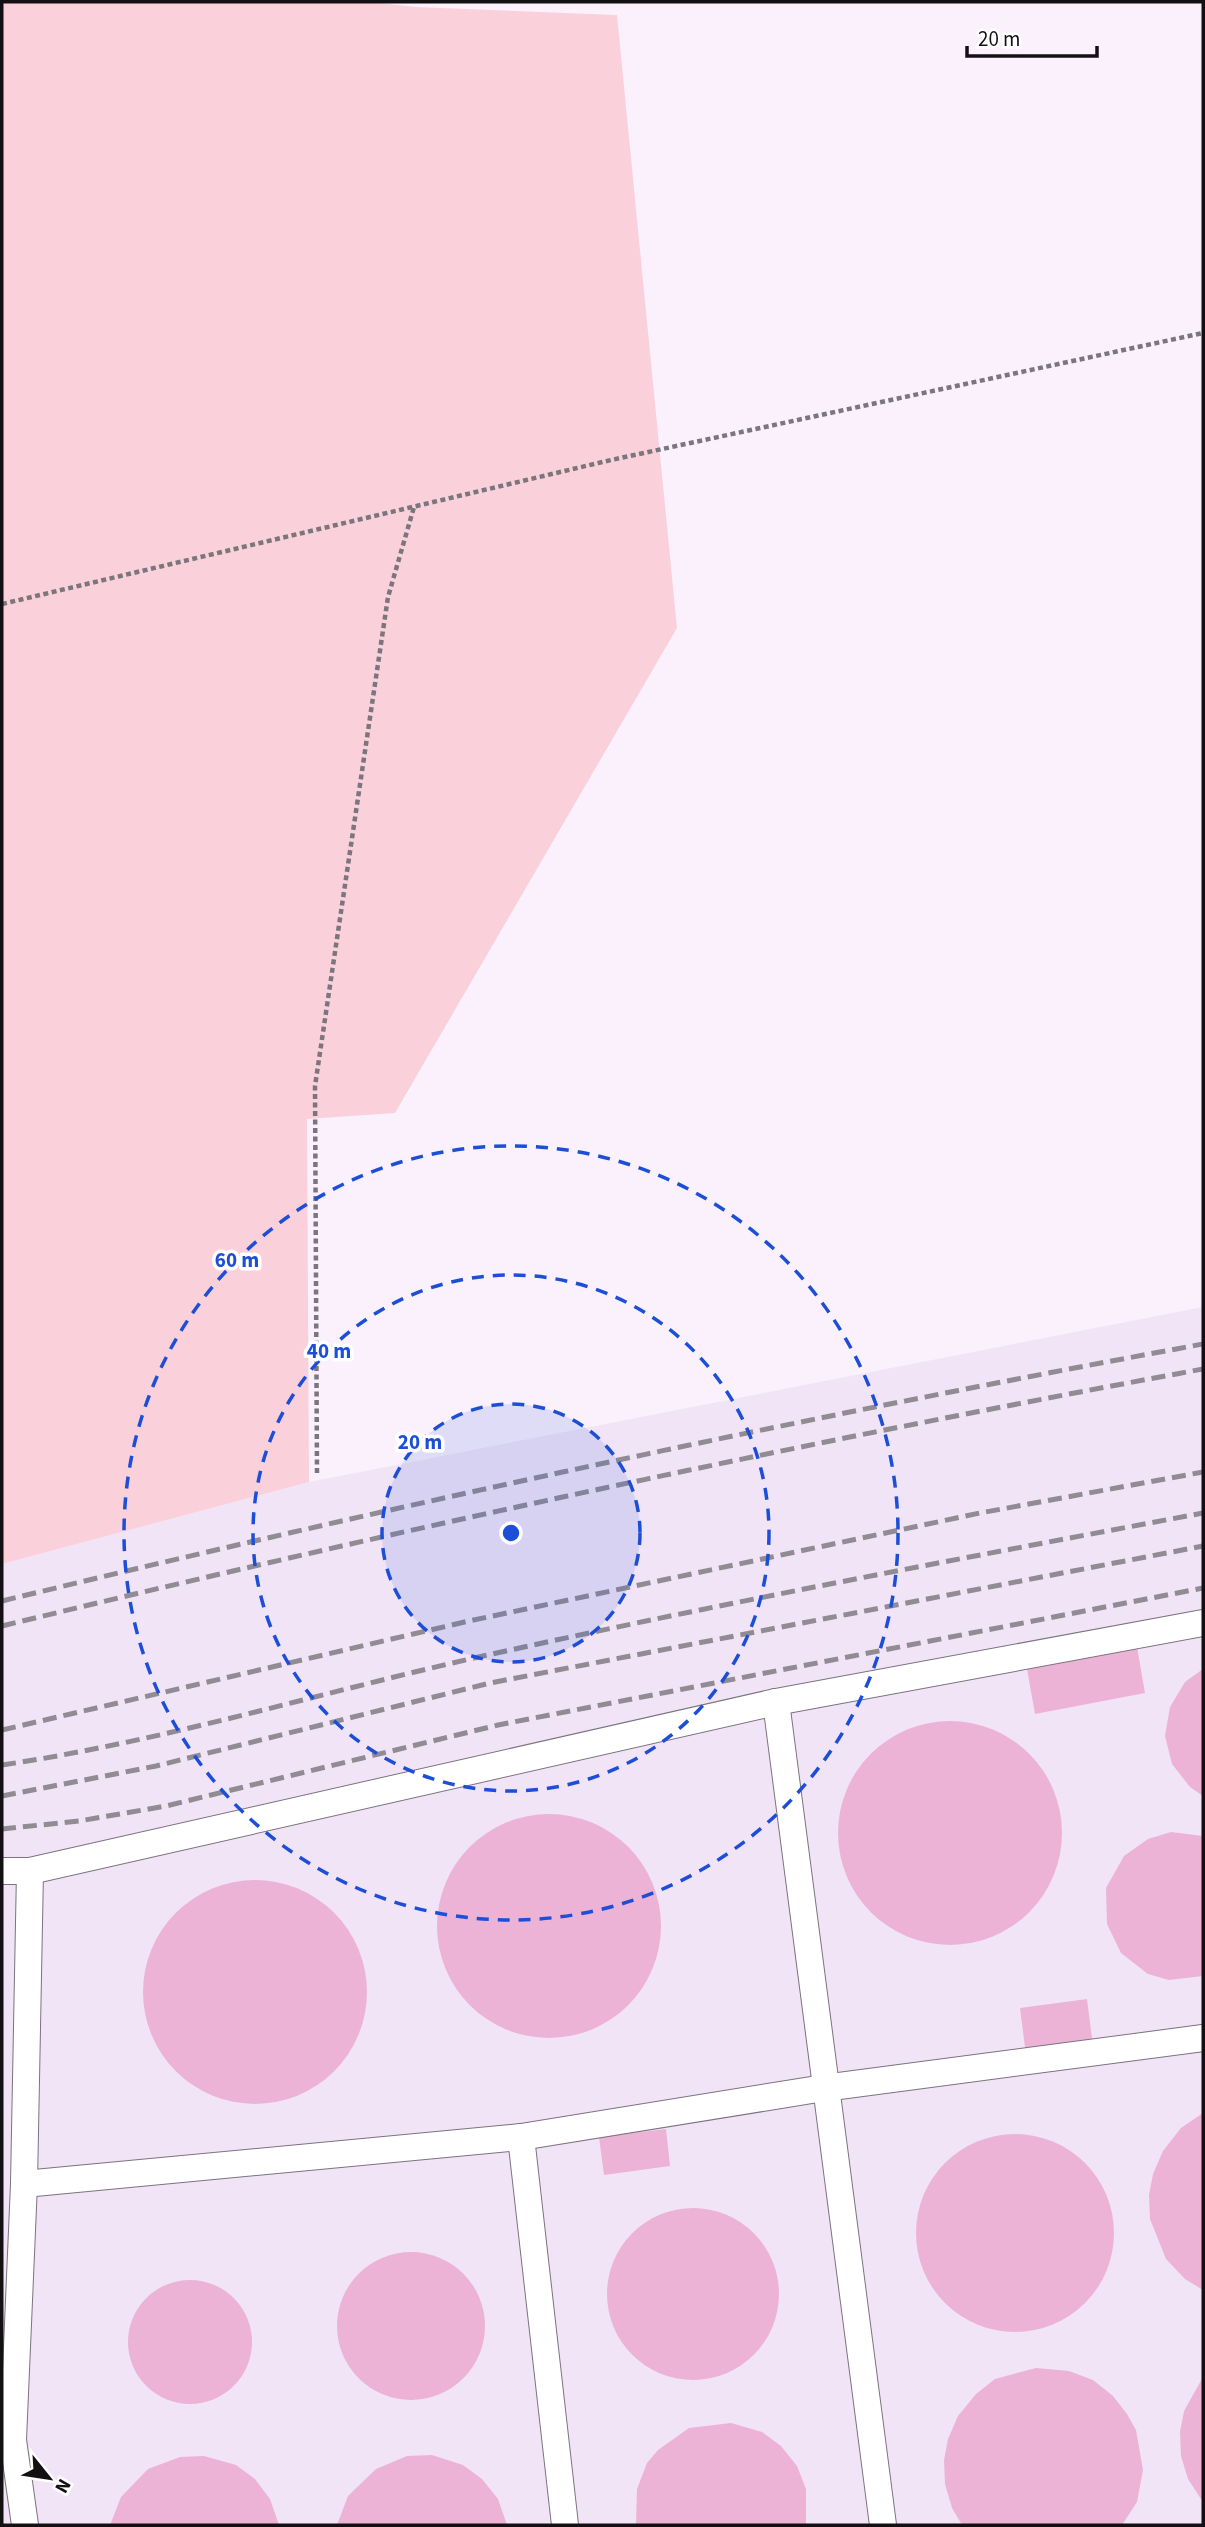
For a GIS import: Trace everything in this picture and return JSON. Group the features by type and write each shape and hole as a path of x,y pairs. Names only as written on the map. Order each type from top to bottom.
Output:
{"lane":[{"path":"2,1871 30,1871 776,1702 1203,1623"},
{"path":"776,1702 824,2088 883,2525"},
{"path":"25,2525 13,2440 24,2184 30,1871"},
{"path":"24,2184 521,2137 824,2088 1203,2039"},
{"path":"521,2137 565,2525"}],"path":[{"path":"2,604 611,460 1203,333"},
{"path":"317,1473 315,1086 388,597 414,507"}],"shaded area":[{"path":"2,2 371,2 416,7 617,15 677,628 395,1113 307,1119 309,1482 2,1564"},
{"path":"1203,1307 1203,2525 2,2525 2,1564 309,1482"}],"building":[{"path":"1137,1647 1145,1693 1035,1714 1027,1669"},
{"path":"1203,1669 1203,1796 1190,1787 1172,1764 1165,1736 1170,1707 1185,1682"},
{"path":"939,1721 961,1721 1003,1734 1021,1746 1037,1762 1054,1790 1062,1833 1054,1876 1037,1904 1021,1920 993,1937 961,1945 939,1945 897,1932 879,1920 863,1904 846,1876 838,1844 838,1822 851,1780 863,1762 879,1746 907,1729"},
{"path":"538,1814 560,1814 602,1827 620,1839 636,1855 653,1883 661,1926 653,1969 636,1997 620,2013 592,2030 560,2038 538,2038 496,2025 478,2013 462,1997 445,1969 437,1937 437,1915 450,1873 462,1855 478,1839 506,1822"},
{"path":"1171,1832 1203,1836 1203,1976 1169,1980 1148,1974 1121,1953 1107,1924 1106,1888 1124,1856 1148,1839"},
{"path":"244,1880 266,1880 308,1893 326,1905 342,1921 359,1949 367,1992 359,2035 342,2063 326,2079 298,2096 266,2104 244,2104 202,2091 184,2079 168,2063 151,2035 143,2003 143,1981 156,1939 168,1921 184,1905 212,1888"},
{"path":"1087,1999 1093,2046 1026,2055 1020,2008"},
{"path":"1203,2113 1203,2290 1185,2279 1166,2259 1150,2219 1149,2195 1153,2174 1163,2151 1181,2128"},
{"path":"666,2129 670,2166 604,2175 599,2137"},
{"path":"1015,2134 1053,2141 1085,2163 1107,2195 1114,2233 1107,2271 1085,2303 1053,2325 1015,2332 977,2325 945,2303 923,2271 916,2233 923,2195 945,2163 977,2141"},
{"path":"693,2208 726,2214 754,2233 773,2261 779,2294 773,2327 754,2355 726,2374 693,2380 660,2374 632,2355 613,2327 607,2294 613,2261 632,2233 660,2214"},
{"path":"411,2252 439,2258 463,2274 479,2298 485,2326 479,2354 463,2378 439,2394 411,2400 383,2394 359,2378 343,2354 337,2326 343,2298 359,2274 383,2258"},
{"path":"190,2280 214,2285 233,2299 247,2318 252,2342 247,2366 233,2385 214,2399 190,2404 166,2399 147,2385 133,2366 128,2342 133,2318 147,2299 166,2285"},
{"path":"1036,2368 1069,2371 1093,2380 1113,2396 1136,2430 1143,2470 1137,2502 1122,2525 962,2525 952,2508 945,2484 944,2460 948,2439 958,2416 976,2394 995,2379"},
{"path":"1203,2377 1203,2502 1188,2479 1181,2456 1180,2432 1184,2411"},
{"path":"731,2423 762,2432 781,2446 797,2466 806,2489 806,2525 636,2525 637,2489 647,2463 658,2450 689,2428"},
{"path":"432,2455 463,2465 482,2479 498,2499 507,2525 337,2525 348,2496 376,2469 407,2456"},
{"path":"204,2456 236,2465 255,2479 270,2499 279,2525 110,2525 121,2497 148,2469 180,2457"}],"railway":[{"path":"2,1601 301,1530 601,1464 901,1402 1203,1344"},
{"path":"2,1626 301,1555 601,1489 901,1427 1203,1369"},
{"path":"2,1730 469,1621 980,1513 1203,1472"},
{"path":"2,1765 123,1743 483,1656 663,1618 1203,1513"},
{"path":"2,1796 156,1766 490,1683 1203,1546"},
{"path":"2,1829 79,1821 166,1806 498,1725 1203,1588"}]}
